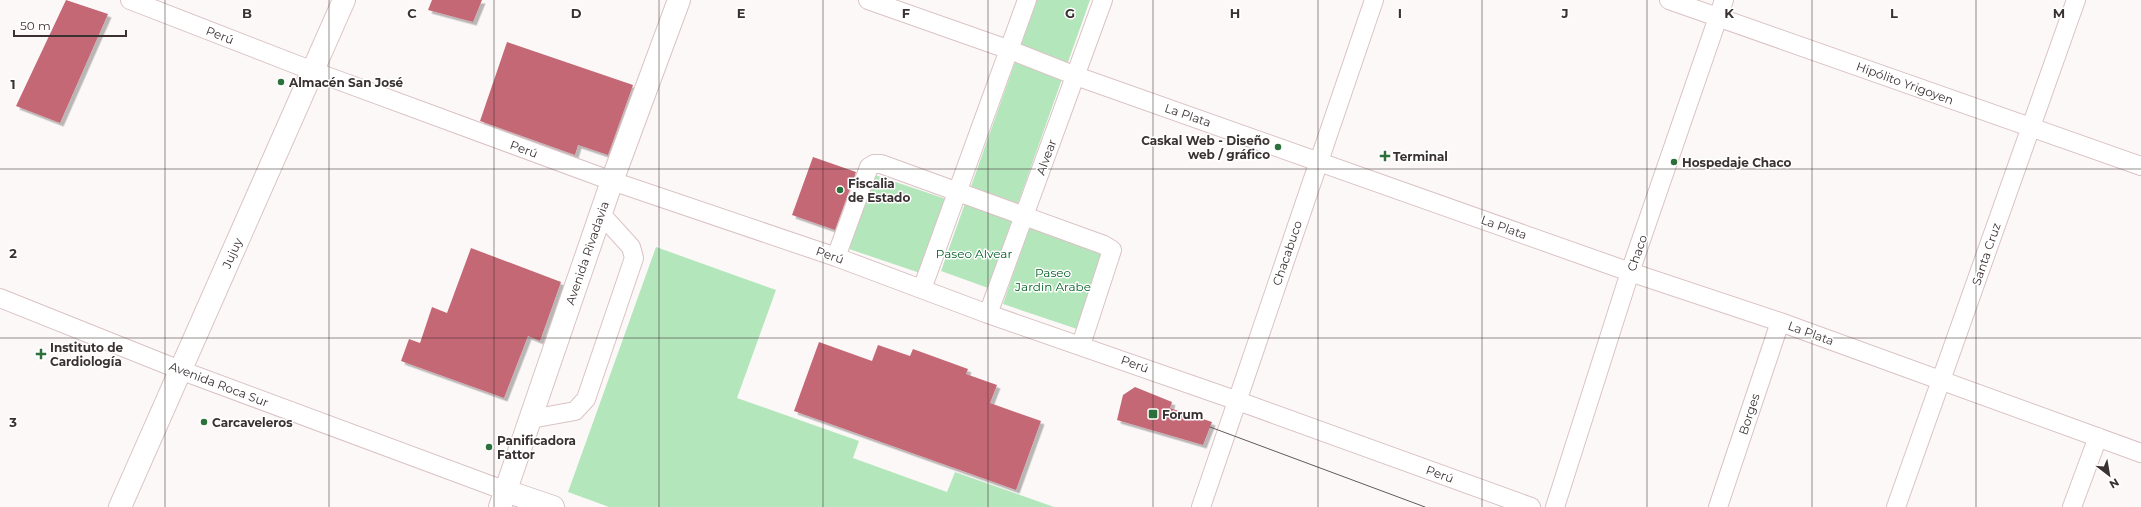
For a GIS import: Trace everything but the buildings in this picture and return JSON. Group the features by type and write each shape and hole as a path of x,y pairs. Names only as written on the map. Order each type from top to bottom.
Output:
{"main road":[{"name":"Jujuy","path":"120,507 344,0"},
{"name":"Avenida Rivadavia","path":"503,499 612,181 679,0"},
{"name":"Avenida Roca Sur","path":"503,499 553,507"}],"street":[{"name":"Perú","path":"130,0 313,71 612,181 836,258 988,314 1081,345 1531,507"},
{"name":"La Plata","path":"868,0 1010,50 1076,76 1630,272 1780,322 2141,453"},
{"path":"922,290 1027,0"},
{"name":"Alvear","path":"988,314 1103,0"},
{"name":"Chacabuco","path":"1201,507 1374,0"},
{"name":"Hipólito Yrigoyen","path":"1669,0 1721,8 2031,128 2141,166"},
{"name":"Santa Cruz","path":"1896,507 2076,0"},
{"name":"Chaco","path":"1555,507 1630,272 1721,8"},
{"path":"836,258 869,167 874,164 881,164 1104,245 1112,250 1081,345"},
{"path":"530,419 575,411 586,399 634,258 631,247 601,214"},
{"name":"Avenida Roca Sur","path":"0,298 503,499"},
{"name":"Borges","path":"1718,507 1780,322"},
{"path":"2072,507 2098,437"}],"green space":[{"name":"Paseo Alvear","path":"1037,0 1090,0 988,288 941,271"},
{"path":"875,175 946,199 920,273 849,249"},
{"name":"Paseo Jardin Arabe","path":"1029,228 1103,254 1077,329 1003,304"},
{"path":"656,247 776,290 737,398 859,441 853,458 947,492 955,472 1054,507 609,507 568,492"}],"tram line":[{"path":"1210,427 1425,507"}],"place":[{"name":"Almacén San José","path":"281,82"},
{"name":"Caskal Web - Diseño web / gráfico","path":"1278,147"},
{"name":"Terminal","path":"1385,156"},
{"name":"Hospedaje Chaco","path":"1674,162"},
{"name":"Fiscalia de Estado","path":"840,190"},
{"name":"Instituto de Cardiología","path":"41,354"},
{"name":"Forum","path":"1153,414"},
{"name":"Carcaveleros","path":"204,422"},
{"name":"Panificadora Fattor","path":"489,447"}]}
